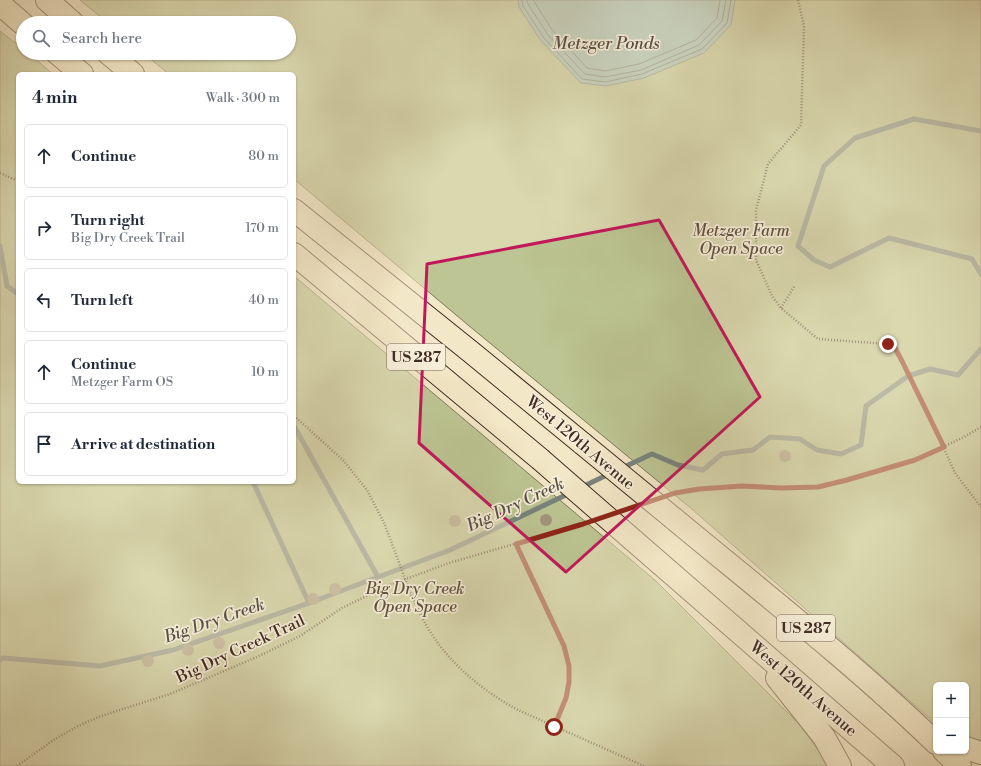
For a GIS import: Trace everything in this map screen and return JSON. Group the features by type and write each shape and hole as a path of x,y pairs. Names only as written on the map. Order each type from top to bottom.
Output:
{"main road":[{"path":"47,0 65,16"},
{"path":"0,4 16,18"},
{"path":"65,60 80,72"},
{"path":"116,60 131,72"},
{"name":"West 120th Avenue","path":"296,212 477,356 584,444 810,632 933,740"},
{"name":"West 120th Avenue","path":"296,256 540,459 892,766"},
{"name":"US 287","path":"744,636 824,737 840,766"},
{"path":"915,723 933,733"},
{"path":"969,749 981,753"},
{"path":"947,754 960,766"}],"path":[{"path":"798,0 804,26 801,125 768,164 756,210 756,260 772,296 781,308 818,339 888,344 895,348 925,407 955,472 981,507"},
{"path":"0,173 16,180"},
{"path":"781,308 795,286"},
{"path":"296,418 343,460 368,490 385,525 411,595 425,624 442,648 462,670 501,701 554,727 644,766"},
{"path":"668,495 699,489 742,486 781,488 818,487 915,460 964,437 981,427"},
{"name":"Big Dry Creek Trail","path":"17,766 55,739 78,726 101,716 170,694 257,657 300,636 342,608 387,586 449,563 590,522"},
{"path":"516,544 564,646 569,666 569,682 566,698 554,727"}],"highlighted area":[{"path":"659,220 760,397 566,572 419,443 427,264"}],"green space":[{"name":"Metzger Farm Open Space","path":"80,0 981,0 981,763 969,753 969,682 933,682 933,721 693,510 468,325 296,181 296,72 167,72 152,60 296,60 296,16 99,16"},
{"name":"Big Dry Creek Open Space","path":"0,31 16,44 16,60 36,60 51,72 16,72 16,484 296,484 296,278 656,581 798,723 825,759 828,766 0,766"}],"water":[{"name":"Metzger Ponds","path":"518,0 735,0 731,25 704,53 644,78 606,86 581,83 541,41 519,7"}],"waterway":[{"name":"Big Dry Creek","path":"981,131 914,119 855,138 824,166 798,246 814,260 830,267 889,238 972,259 981,274"},
{"path":"0,246 7,286 16,293"},
{"name":"Big Dry Creek","path":"622,468 652,454 678,465 703,470 722,454 753,450 770,437 800,439 817,450 841,454 861,445 866,406 908,376 930,369 958,375 981,349"},
{"path":"296,430 378,577"},
{"name":"Big Dry Creek","path":"580,488 611,473"},
{"path":"254,484 309,603"},
{"name":"Big Dry Creek","path":"0,660 3,658 100,666 173,650 309,603 450,550 570,493"}],"route":[{"path":"554,727 566,698 569,682 569,666 564,646 516,544 583,524 675,493 699,489 742,486 781,488 818,487 915,460 944,447 901,359 895,348 888,344"}]}
